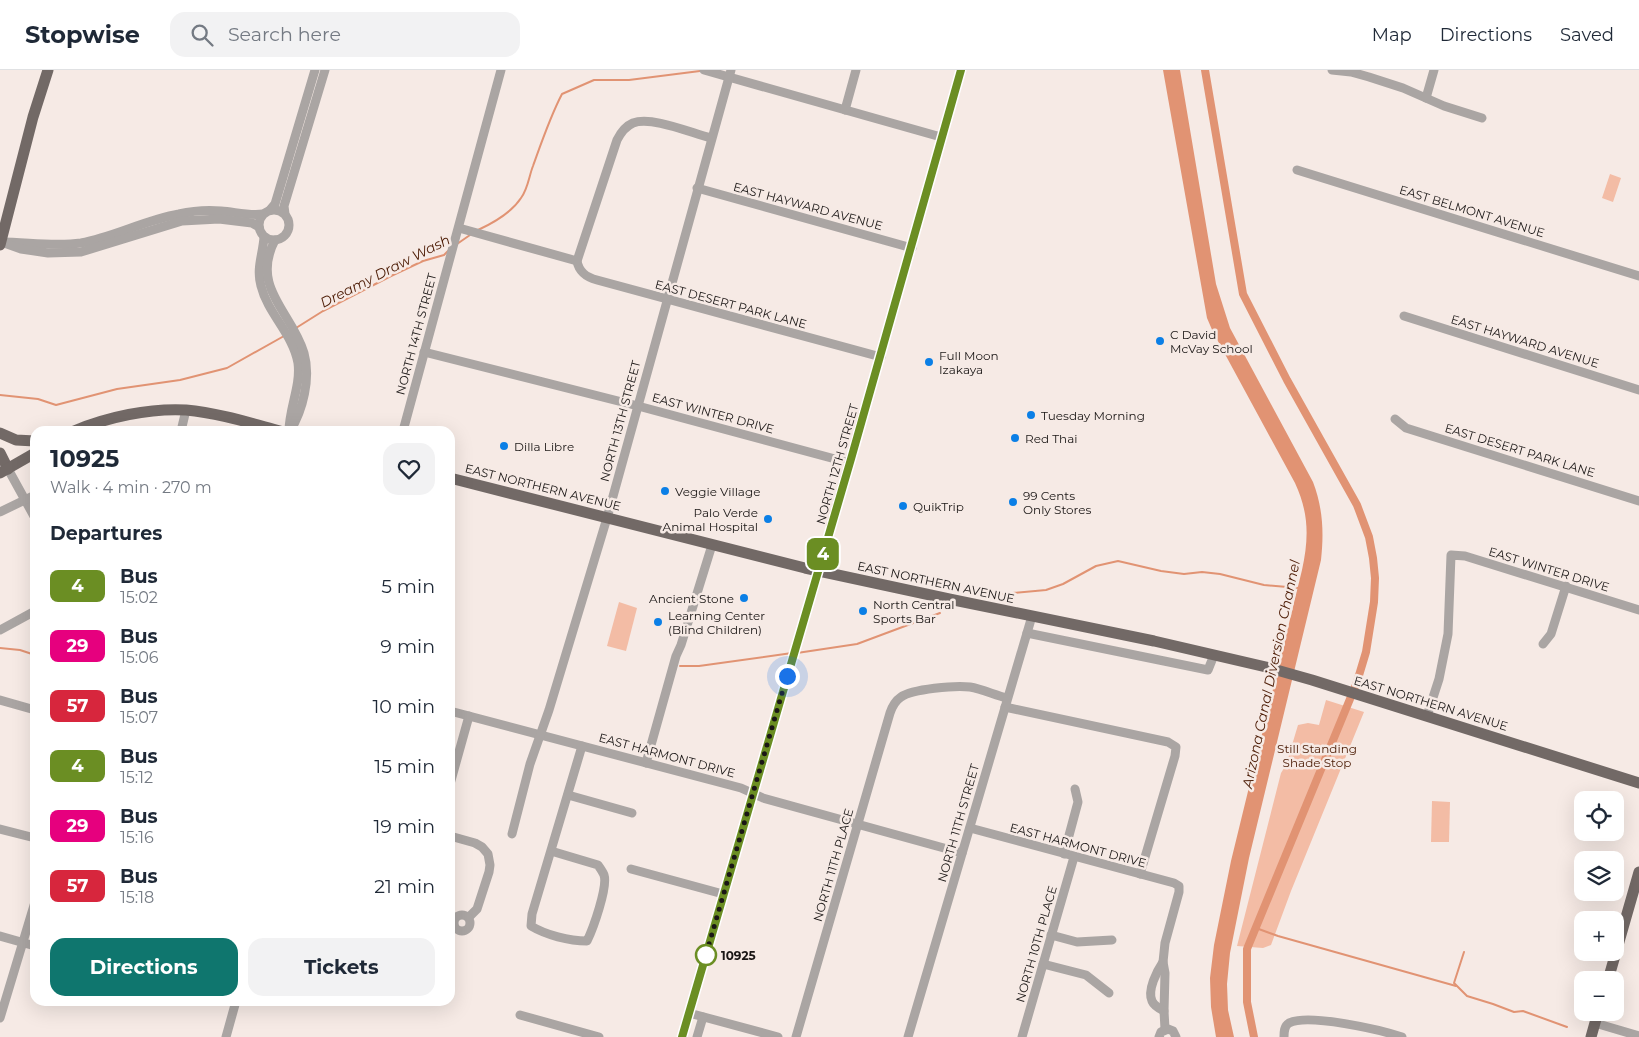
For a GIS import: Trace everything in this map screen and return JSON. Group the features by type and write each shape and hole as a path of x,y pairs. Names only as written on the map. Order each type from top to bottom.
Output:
{"main road":[{"path":"0,243 33,117 48,70"},
{"path":"88,426 132,414 186,410 261,426"},
{"path":"0,433 16,440 30,441"},
{"path":"0,453 4,471 30,456"},
{"name":"EAST NORTHERN AVENUE","path":"455,479 818,571 1214,654 1294,675 1639,783"},
{"path":"1611,971 1639,872"},
{"path":"1591,1037 1596,1021"}],"street":[{"path":"293,426 298,419 306,375 304,354 269,305 261,286 259,266 264,237 259,227 259,220 275,204 315,70"},
{"path":"264,237 275,240 282,237 288,230 284,206 325,70"},
{"name":"NORTH 14TH STREET","path":"404,426 501,70"},
{"path":"704,70 730,74 845,110 941,137"},
{"path":"845,110 856,70"},
{"name":"NORTH 12TH STREET","path":"682,1037 850,463 961,70"},
{"path":"1332,70 1351,72 1369,77 1403,88 1444,106 1482,118"},
{"path":"1426,98 1434,70"},
{"name":"NORTH 13TH STREET","path":"512,834 530,764 541,735 607,518 730,74"},
{"path":"578,264 617,140 626,128 633,123 650,121 711,138"},
{"name":"EAST BELMONT AVENUE","path":"1297,170 1639,276"},
{"name":"EAST HAYWARD AVENUE","path":"697,188 912,248"},
{"path":"0,243 21,242 56,245 80,243 104,237 151,220 181,213 219,210 256,215 278,210 285,214"},
{"path":"0,243 20,249 55,254 81,252 182,221 219,219 252,224 259,227"},
{"name":"EAST DESERT PARK LANE","path":"458,228 578,264 590,278 880,357"},
{"path":"275,240 270,254 267,276 285,325"},
{"name":"EAST HAYWARD AVENUE","path":"1404,316 1639,390"},
{"name":"EAST WINTER DRIVE","path":"424,352 638,406 850,463"},
{"path":"182,426 186,410"},
{"name":"EAST DESERT PARK LANE","path":"1395,419 1406,428 1639,501"},
{"path":"4,471 30,509"},
{"path":"0,512 30,498"},
{"path":"646,763 676,656 684,637 712,545"},
{"name":"EAST WINTER DRIVE","path":"1426,716 1439,679 1448,634 1451,555 1466,556 1639,610"},
{"path":"1543,644 1551,634 1566,586"},
{"path":"0,630 30,613"},
{"name":"NORTH 11TH STREET","path":"908,1037 1032,616"},
{"path":"1027,633 1208,670 1214,654"},
{"name":"NORTH 11TH PLACE","path":"796,1037 890,713 897,700 914,692 957,686 969,687 1006,702"},
{"path":"0,700 30,709"},
{"path":"1006,702 1168,742 1176,747 1140,874"},
{"name":"EAST HARMONT DRIVE","path":"455,712 741,788 763,798 962,853"},
{"path":"455,766 469,716"},
{"path":"551,851 598,865 604,875 605,886 587,941 577,941 539,931 531,926 532,914 582,746"},
{"path":"1064,854 1078,802 1075,788"},
{"path":"568,795 632,813"},
{"name":"EAST HARMONT DRIVE","path":"970,828 1174,883 1179,886 1180,892 1165,943 1163,962"},
{"path":"0,829 30,837"},
{"path":"455,837 475,843 482,848 488,854 490,865 477,909 468,917"},
{"name":"NORTH 10TH PLACE","path":"1022,1037 1074,857"},
{"path":"631,869 723,894"},
{"path":"0,1018 30,919"},
{"path":"1051,935 1077,942 1112,940"},
{"path":"0,936 30,945"},
{"path":"1163,962 1157,971 1151,995 1154,1004 1164,1011"},
{"path":"1163,962 1166,1029"},
{"path":"1043,964 1086,975 1109,993"},
{"path":"226,1037 234,1006"},
{"path":"689,1013 778,1037"},
{"path":"520,1015 599,1037"},
{"path":"698,1037 703,1017"},
{"path":"1284,1037 1284,1028 1287,1024 1296,1021 1331,1022 1375,1029 1402,1037"},
{"path":"1604,1021 1639,1036"},
{"path":"1159,1037 1161,1032 1166,1029 1173,1031 1176,1037"}],"green space":[{"path":"1610,174 1621,178 1613,202 1602,198"},
{"path":"619,602 637,608 626,651 607,646"},
{"name":"Still Standing Shade Stop","path":"1326,700 1364,712 1271,945 1263,948 1237,946 1281,773 1286,765 1298,725 1308,723 1319,725"},
{"path":"1432,801 1450,802 1449,842 1431,842"}],"shaded area":[{"path":"1163,70 1180,70 1216,284 1230,328 1313,482 1319,501 1322,521 1321,560 1249,858 1230,953 1227,984 1228,1010 1234,1037 1216,1037 1211,1007 1210,978 1214,945 1231,861 1302,570 1307,536 1303,505 1295,483 1207,318"}],"waterway":[{"path":"1205,70 1243,294 1287,380 1357,505 1369,537 1375,578 1374,602 1366,652 1357,682 1247,949 1247,1002 1254,1037"},
{"name":"Dreamy Draw Wash","path":"478,230 507,212 523,194 546,129 562,94 594,80 629,80 700,71"},
{"name":"Dreamy Draw Wash","path":"457,244 470,235"},
{"name":"Dreamy Draw Wash","path":"296,328 323,311 391,276 423,261 444,255 448,251"},
{"name":"Dreamy Draw Wash","path":"0,395 38,399 56,405 117,389 180,380 227,368 284,336"},
{"name":"Arizona Canal Diversion Channel","path":"991,595 1046,590 1063,584 1096,566 1118,561 1161,571 1184,574 1202,572 1220,574 1264,585 1299,588"},
{"path":"797,653 857,644 940,613"},
{"path":"0,648 20,650 30,653"},
{"path":"680,666 699,666 792,653"},
{"path":"1256,928 1278,936 1456,986"},
{"path":"1464,952 1454,983 1467,996 1514,1012 1523,1011 1567,1027"}],"bus line":[{"name":"4","path":"682,1037 912,248 941,137 961,70"}],"place":[{"name":"C David McVay School","path":"1160,341"},
{"name":"Full Moon Izakaya","path":"929,362"},
{"name":"Tuesday Morning","path":"1031,415"},
{"name":"Red Thai","path":"1015,438"},
{"name":"Dilla Libre","path":"504,446"},
{"name":"Veggie Village","path":"665,491"},
{"name":"99 Cents Only Stores","path":"1013,502"},
{"name":"QuikTrip","path":"903,506"},
{"name":"Palo Verde Animal Hospital","path":"768,519"},
{"name":"Ancient Stone","path":"744,598"},
{"name":"North Central Sports Bar","path":"863,611"},
{"name":"Learning Center (Blind Children)","path":"658,622"},
{"name":"10925","path":"706,955"}],"route":[{"path":"706,955 705,958 787,676"}]}
